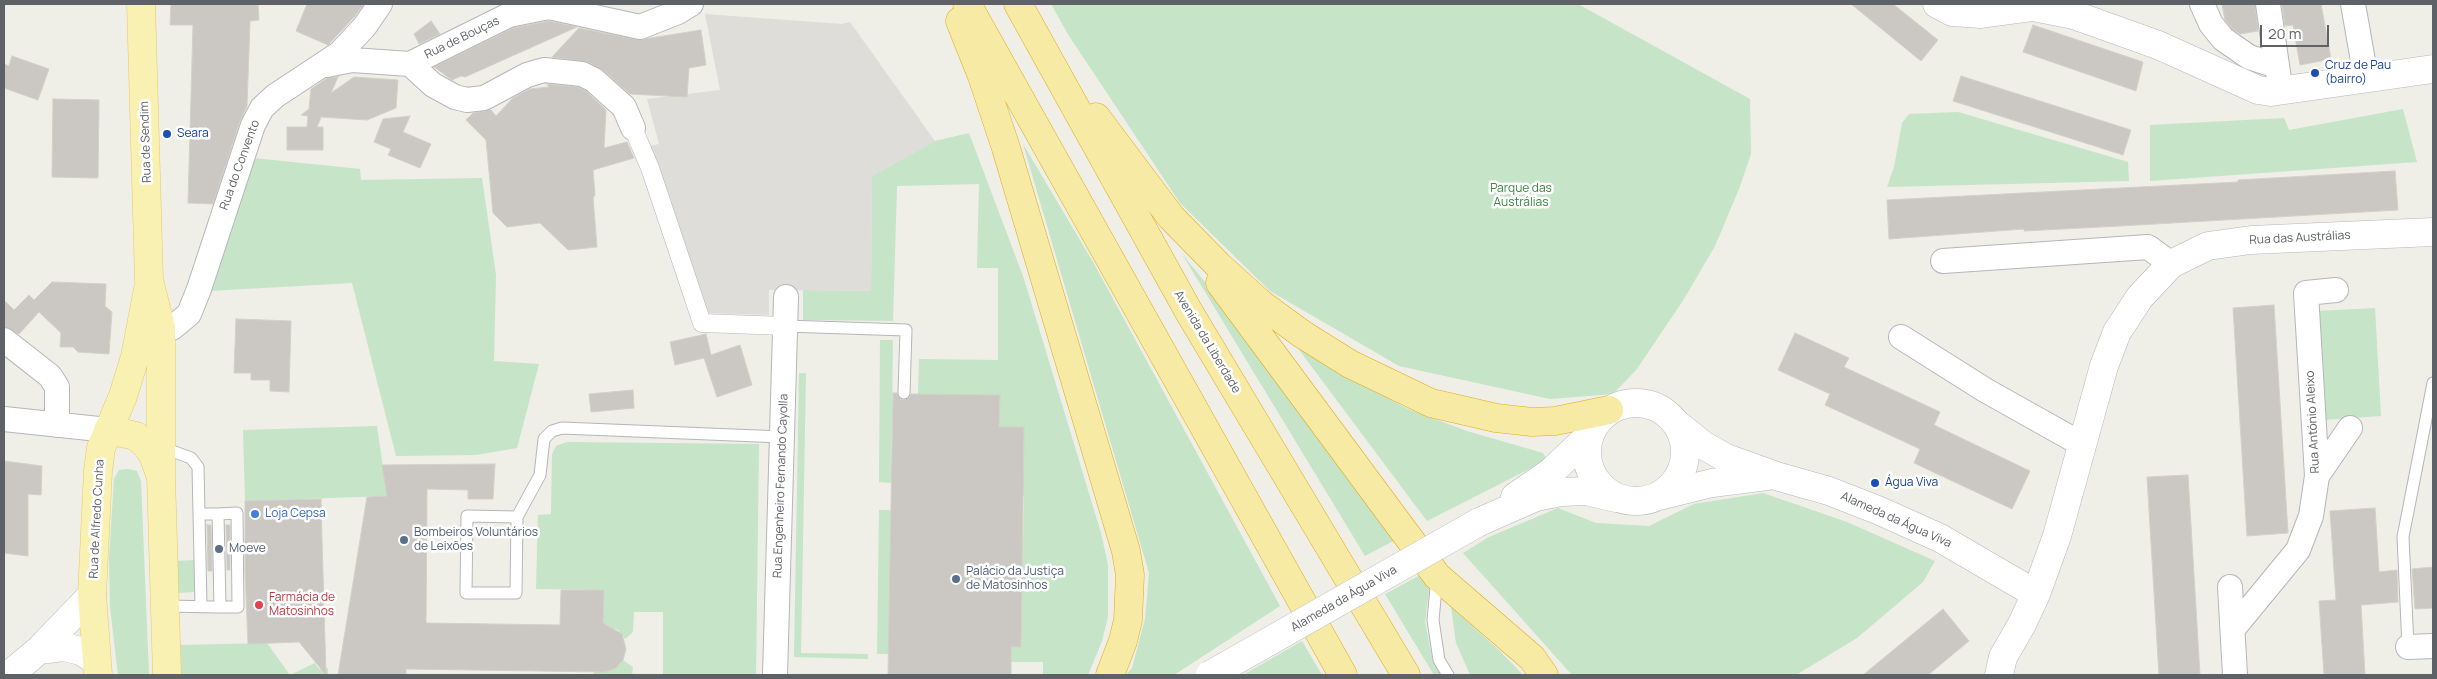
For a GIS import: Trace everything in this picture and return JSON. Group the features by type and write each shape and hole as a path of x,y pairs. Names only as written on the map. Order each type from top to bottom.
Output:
{"highway":[{"path":"951,4 982,76 1006,148 1126,551 1130,575 1128,620 1110,675"},
{"path":"967,4 1343,675"},
{"name":"Avenida da Liberdade","path":"1018,4 1189,312 1406,675"},
{"path":"1022,4 1114,143 1437,576 1532,658 1544,675"},
{"path":"1171,217 1261,304 1302,334 1350,364 1431,403 1469,413 1532,422 1577,418 1609,410"}],"main road":[{"name":"Rua de Sendim","path":"141,4 150,280 161,328 161,477"},
{"name":"Rua de Sendim","path":"108,430 123,396 134,357 150,280"},
{"path":"108,430 136,436 153,455 161,477 167,675"},
{"name":"Rua de Alfredo Cunha","path":"96,667 92,595 98,471 102,448 108,430"}],"street":[{"name":"Rua do Convento","path":"161,328 172,328 189,314 245,148 262,108 275,96 318,69 356,37 380,4"},
{"name":"Rua de Bouças","path":"318,69 338,61 352,60 410,64 508,15 549,8 640,27 678,12 691,4"},
{"path":"1937,4 1952,12 1981,14 2033,7 2074,15 2158,45 2258,90 2279,79 2366,78 2433,69"},
{"path":"2202,4 2211,24 2223,39 2279,79"},
{"path":"2268,4 2279,79"},
{"path":"2353,4 2366,78"},
{"path":"410,64 433,85 454,97 467,100 484,98 527,75 544,70 582,74 594,80 624,107 650,168 702,323 785,326"},
{"name":"Rua das Austrálias","path":"2001,666 2036,594 2057,536 2104,366 2117,332 2140,297 2171,264 2208,246 2251,240 2433,232"},
{"path":"1943,261 2148,248 2171,264"},
{"name":"Rua António Aleixo","path":"2233,629 2298,550 2311,516 2317,476 2306,293 2336,290"},
{"name":"Rua Engenheiro Fernando Cayolla","path":"775,675 786,297"},
{"path":"1901,338 1986,390 2083,445"},
{"path":"7,348 50,376 57,388 57,425"},
{"path":"1636,402 1650,404 1663,410 1678,425 1684,440 1686,457 1681,473 1671,486 1658,496 1646,500 1620,499 1607,492 1596,480 1589,466 1587,451 1590,436 1597,421 1609,410 1621,404 1636,402"},
{"path":"4,420 108,430"},
{"name":"Alameda da Água Viva","path":"1678,425 1703,445 1726,458 1776,476 1829,490 1940,538 2036,594"},
{"path":"2317,476 2350,428"},
{"name":"Alameda da Água Viva","path":"1210,675 1479,522 1551,472 1590,436"},
{"name":"Alameda da Água Viva","path":"1658,496 1712,483 1776,476"},
{"name":"Alameda da Água Viva","path":"1479,522 1536,497 1561,492 1586,491 1620,499"},
{"path":"2230,587 2235,675"},
{"path":"9,675 39,650 92,595"},
{"path":"2408,647 2433,646"},
{"path":"39,650 64,647 81,651 96,667"},
{"path":"1979,675 2001,666"}],"lane":[{"path":"785,326 906,330 904,394"},
{"path":"2408,647 2403,537 2433,383"},
{"path":"517,517 467,516 466,593 516,593 517,517 540,475 544,439 552,431 562,428 782,437"},
{"path":"161,447 191,458 198,467 201,607"},
{"path":"165,606 238,607 237,513 200,514"},
{"path":"218,514 220,607"},
{"path":"1437,576 1433,620 1439,660 1448,675"}],"shaded area":[{"path":"705,14 842,24 850,22 935,141 872,176 871,291 769,290 769,315 706,313 649,146 659,144 647,99 720,90"}],"green space":[{"name":"Parque das Austrálias","path":"1051,4 1578,4 1750,99 1751,154 1739,189 1715,246 1684,299 1637,369 1613,394 1550,399 1399,366 1270,291 1180,203 1069,36"},
{"path":"2403,109 2417,162 2150,181 2150,125 2284,118 2289,130"},
{"path":"1958,112 2128,162 2129,181 1887,187 1894,167 1902,123 1909,114"},
{"path":"969,133 1024,279 1101,533 1108,565 1108,617 1102,641 1088,675 1043,675 1043,662 993,662 994,647 1021,647 1024,496 1000,495 1023,481 1024,427 999,427 1000,395 918,394 919,359 998,360 998,268 977,268 979,184 897,186 893,321 803,320 803,290 871,291 872,176 935,141"},
{"path":"1023,144 1093,262 1280,606 1174,675 1126,675 1132,668 1145,619 1149,573"},
{"path":"244,157 360,169 361,180 482,178 496,275 494,361 539,364 517,448 476,455 396,456 352,283 209,291"},
{"path":"1182,254 1237,321 1399,538 1365,556"},
{"path":"2375,308 2381,416 2324,420 2318,311"},
{"path":"880,340 893,340 891,483 879,482"},
{"path":"1294,343 1347,376 1408,409 1467,431 1543,453 1547,460 1427,521"},
{"path":"799,373 806,373 801,653 868,654 868,659 794,657"},
{"path":"377,426 387,496 245,501 243,430"},
{"path":"567,442 759,444 756,675 663,675 663,612 634,612 633,632 625,639 618,630 603,625 603,590 536,589 538,515 551,514 552,454 556,446"},
{"path":"119,470 137,471 141,481 149,675 118,675 110,607 109,559 114,479"},
{"path":"1763,493 1847,522 1935,561 1923,582 1857,638 1796,675 1572,675 1463,553 1489,537 1558,508 1596,523 1649,526 1694,504"},
{"path":"879,510 891,510 889,654 877,654"},
{"path":"194,560 195,592 177,593 176,561"},
{"path":"1424,573 1430,583 1425,622 1433,662 1441,675 1434,675 1385,594"},
{"path":"1451,607 1500,651 1523,675 1470,675 1456,643"},
{"path":"1302,641 1322,675 1243,675"},
{"path":"267,643 290,675 181,675 180,645"},
{"path":"623,660 633,667 632,675 594,675 594,671 605,672 616,668"},
{"path":"315,663 319,669 328,668 328,675 290,675"}],"building":[{"path":"171,4 258,4 259,20 250,21 247,106 240,121 213,204 188,203 193,25 170,25"},
{"path":"307,4 364,4 328,45 296,31"},
{"path":"1851,4 1893,4 1938,40 1921,61"},
{"path":"2222,4 2255,4 2258,31 2240,34 2232,29 2225,20"},
{"path":"2282,4 2321,4 2331,59 2300,65 2293,25 2285,26"},
{"path":"431,21 440,34 419,44 414,34"},
{"path":"549,21 577,27 465,77 461,76 452,80 434,67 513,28"},
{"path":"2033,25 2143,62 2136,91 2023,52"},
{"path":"579,28 638,40 701,30 706,65 689,68 687,97 630,94 603,70 588,62 552,57"},
{"path":"12,56 49,69 38,100 4,88 4,64 9,66"},
{"path":"1961,76 2131,130 2123,155 1953,101"},
{"path":"338,77 331,93 354,77 398,80 396,108 367,120 321,117 317,127 323,127 323,150 287,150 287,127 307,127 308,116 301,115 309,109 311,89 327,78"},
{"path":"547,84 578,87 586,91 606,110 604,148 627,142 634,158 593,170 597,247 568,250 540,223 507,227 493,213 486,140 466,120 473,113 491,110 496,116 513,98 530,89 549,87"},
{"path":"53,99 99,100 98,178 52,177"},
{"path":"410,116 403,132 431,144 420,168 388,155 391,149 374,142 383,119"},
{"path":"2395,171 2398,210 2024,231 2024,229 1889,239 1887,200 2238,182 2238,180"},
{"path":"52,282 106,284 105,306 112,312 109,354 78,352 73,347 60,347 61,333 39,312 19,334 4,327 4,300 14,310 29,295 34,300"},
{"path":"2274,305 2288,533 2247,536 2233,308"},
{"path":"236,319 291,321 289,392 270,391 270,380 251,380 251,373 234,373"},
{"path":"1795,333 1849,358 1844,367 1940,412 1934,425 2030,471 2012,509 1914,463 1920,449 1825,405 1830,394 1778,370"},
{"path":"706,334 711,355 740,345 752,385 717,397 704,358 675,365 670,342"},
{"path":"633,390 634,408 591,412 589,394"},
{"name":"Palácio da Justiça de Matosinhos","path":"893,393 897,393 900,399 904,400 910,397 911,394 1000,395 999,427 1024,427 1021,647 1011,647 1011,675 888,675"},
{"path":"4,461 42,466 41,495 28,494 28,556 4,553"},
{"name":"Bombeiros Voluntários de Leixões","path":"495,464 493,499 468,499 468,490 427,489 426,623 560,625 561,590 604,590 603,623 622,634 626,649 623,660 616,668 605,672 406,669 406,675 338,675 367,497 387,496 382,465"},
{"path":"2188,475 2200,675 2159,675 2147,477"},
{"path":"321,499 326,675 299,642 248,644 245,570 245,501"},
{"path":"2375,508 2379,572 2397,570 2398,602 2361,605 2365,675 2324,675 2319,601 2336,600 2330,511"},
{"path":"207,525 211,525 212,571 208,571"},
{"path":"226,525 230,525 230,570 227,570"},
{"path":"2433,567 2433,608 2415,609 2412,569"},
{"path":"1943,609 1969,641 1928,675 1863,675"}],"place":[{"name":"Cruz de Pau (bairro)","path":"2315,73"},
{"name":"Seara","path":"167,134"},
{"name":"Água Viva","path":"1875,483"},
{"name":"Loja Cepsa","path":"255,514"},
{"name":"Bombeiros Voluntários de Leixões","path":"404,540"},
{"name":"Moeve","path":"219,549"},
{"name":"Palácio da Justiça de Matosinhos","path":"956,579"},
{"name":"Farmácia de Matosinhos","path":"259,605"}]}
